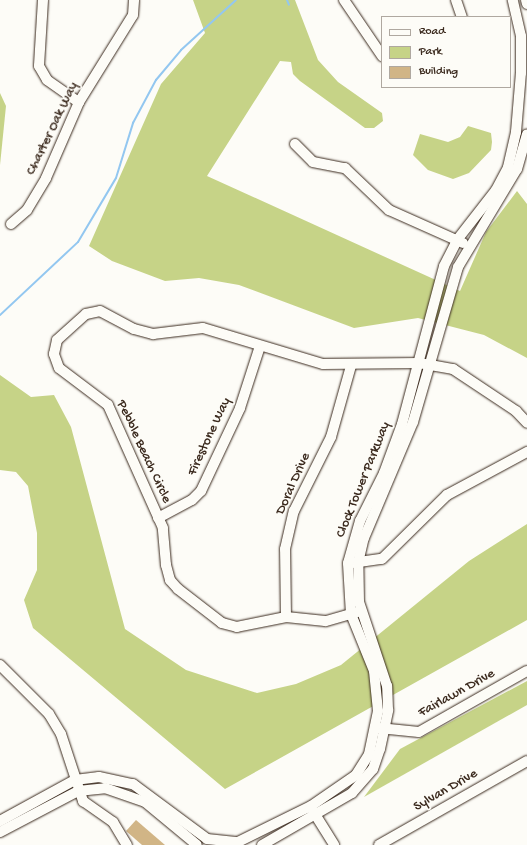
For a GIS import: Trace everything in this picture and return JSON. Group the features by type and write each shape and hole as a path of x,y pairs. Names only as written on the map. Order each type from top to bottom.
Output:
{"street":[{"path":"43,0 39,66 47,80 79,102"},
{"name":"Charter Oak Way","path":"11,224 27,210 46,178 79,102 134,15 134,0"},
{"path":"344,0 381,55"},
{"path":"456,0 462,16"},
{"name":"Clock Tower Parkway","path":"380,728 374,671 351,614 348,563 360,521 384,473 402,424 444,266 457,240 496,190 508,167 516,132 521,36 513,0"},
{"path":"526,0 527,4"},
{"path":"516,132 527,134"},
{"name":"Clock Tower Parkway","path":"262,845 313,811 356,775 369,754 380,728 387,686 361,611 358,563 364,538 396,470 432,365 458,267 468,246 517,169 527,134"},
{"path":"295,144 313,162 345,168 389,210 468,246"},
{"name":"Pebble Beach Circle","path":"361,611 325,621 286,617 236,627 222,623 183,593 170,580 158,518 108,405 59,368 54,354 57,340 86,314 100,310 134,329 153,334 203,328 323,364 351,366 419,363 432,365 452,369 516,411 527,423"},
{"name":"Firestone Way","path":"158,518 192,500 201,491 240,408 260,346"},
{"name":"Doral Drive","path":"286,617 285,556 294,511 331,437 351,366"},
{"path":"348,563 382,559 447,495 527,452"},
{"path":"0,665 49,714 61,734 78,791 92,809 113,822 127,845"},
{"name":"Fairlawn Drive","path":"380,728 419,732 527,671"},
{"name":"Sylvan Drive","path":"379,845 527,761"},
{"name":"Clock Tower Parkway","path":"0,821 75,780 99,777 133,784 192,830 221,842 255,837 313,811"},
{"path":"0,832 78,791 105,788 131,794 197,845"},
{"path":"313,811 334,845"}],"green space":[{"path":"193,0 295,0 318,60 338,82 382,113 383,121 374,128 365,128 300,81 293,74 291,62 280,61 207,176 460,291 486,232 517,191 527,204 527,358 484,335 418,318 354,328 239,285 199,278 165,281 112,261 89,246 161,84 205,33"},
{"path":"0,93 6,106 0,165"},
{"path":"468,126 491,133 492,142 491,150 469,173 453,179 428,170 413,155 420,134 448,142 460,137"},
{"path":"0,375 31,397 54,395 71,427 125,629 186,670 257,693 296,684 341,665 469,561 527,524 527,620 225,789 33,628 24,600 37,570 37,533 28,486 16,472 0,470"},
{"path":"527,681 527,705 364,797 400,749"}],"building":[{"path":"136,820 165,845 142,845 126,831"}],"waterway":[{"path":"0,315 78,242 116,178 133,123 156,80 181,50 236,0"},
{"path":"287,0 289,5"}]}
